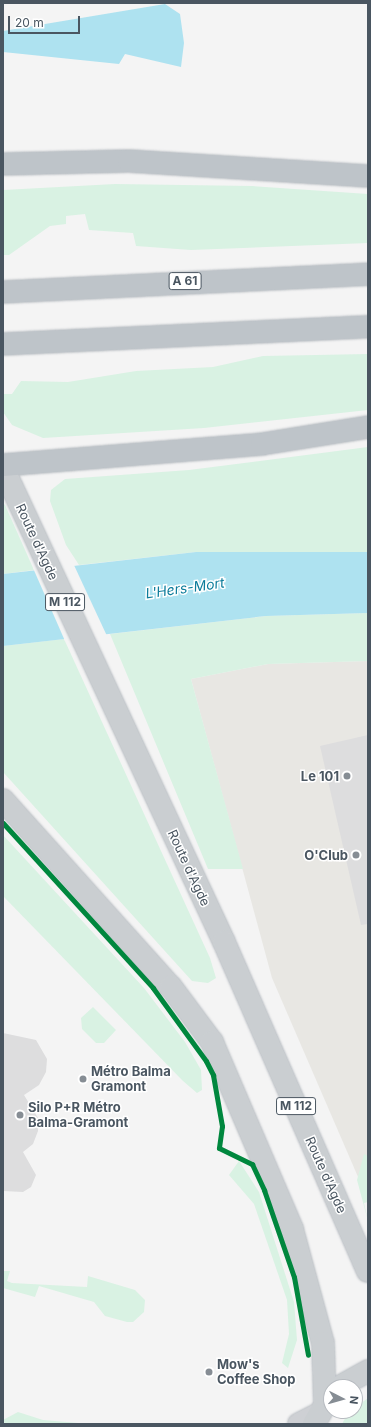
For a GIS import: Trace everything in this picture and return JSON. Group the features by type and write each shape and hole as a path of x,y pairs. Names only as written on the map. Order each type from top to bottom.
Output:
{"highway":[{"path":"3,164 129,162 368,176"},
{"name":"A 61","path":"3,292 368,274"},
{"path":"3,344 368,327"},
{"path":"3,465 262,444 368,427"}],"main road":[{"name":"Route d'Agde","path":"3,468 224,942 368,1271"},
{"path":"3,800 171,987 212,1042 292,1228 324,1343 321,1408"},
{"path":"321,1408 368,1371"}],"shaded area":[{"path":"368,661 368,1200 272,978 191,679 268,664"}],"green space":[{"path":"115,184 252,186 368,194 368,243 191,250 136,246 133,233 89,230 85,214 66,216 66,224 50,226 9,255 3,255 3,190"},
{"path":"368,354 368,410 204,428 43,438 12,425 3,412 3,394 12,394 21,381 68,382 136,371 213,367 263,356"},
{"path":"368,447 368,552 196,552 79,565 66,545 50,501 51,490 65,479 189,470"},
{"path":"3,503 5,505 34,570 3,574"},
{"path":"368,613 368,661 268,664 191,679 243,869 208,869 110,634 266,616"},
{"path":"64,639 210,958 216,978 208,983 192,981 3,772 3,646"},
{"path":"3,835 144,988 185,1042 201,1070 202,1090 197,1093 183,1081 3,896"},
{"path":"93,1007 116,1030 104,1043 96,1043 82,1029 81,1018"},
{"path":"364,1154 368,1156 368,1202 364,1203 368,1221 357,1180"},
{"path":"239,1161 259,1192 294,1302 297,1340 288,1368 282,1363 289,1334 287,1300 254,1204 229,1175"},
{"path":"3,1271 10,1271 7,1281 12,1283 87,1287 88,1276 135,1290 145,1300 144,1312 133,1322 127,1322 105,1316 94,1302 39,1286 35,1297 3,1288"},
{"path":"368,1398 368,1423 342,1424 345,1419 363,1419 363,1402"},
{"path":"18,1412 43,1420 90,1424 3,1424 3,1420"}],"water":[{"path":"165,4 180,14 184,43 181,67 125,54 119,64 3,52 3,31"},
{"name":"L'Hers-Mort","path":"196,552 368,552 368,613 266,616 3,646 3,574"}],"pier":[{"path":"73,563 107,636 65,641 33,568"}],"building":[{"path":"368,735 368,924 361,925 320,746"},
{"name":"Silo P+R Métro Balma-Gramont","path":"3,1033 36,1040 47,1059 46,1072 39,1085 24,1095 38,1118 38,1131 33,1144 23,1152 36,1175 31,1187 23,1192 3,1191"}],"cycle path":[{"path":"3,823 153,988 206,1061 213,1075 222,1126 219,1148 252,1164 264,1190 294,1277 308,1355"}],"place":[{"name":"Le 101","path":"347,776"},
{"name":"O'Club","path":"356,855"},
{"name":"Métro Balma Gramont","path":"83,1079"},
{"name":"Silo P+R Métro Balma-Gramont","path":"20,1115"},
{"name":"Mow's Coffee Shop","path":"209,1372"}]}
